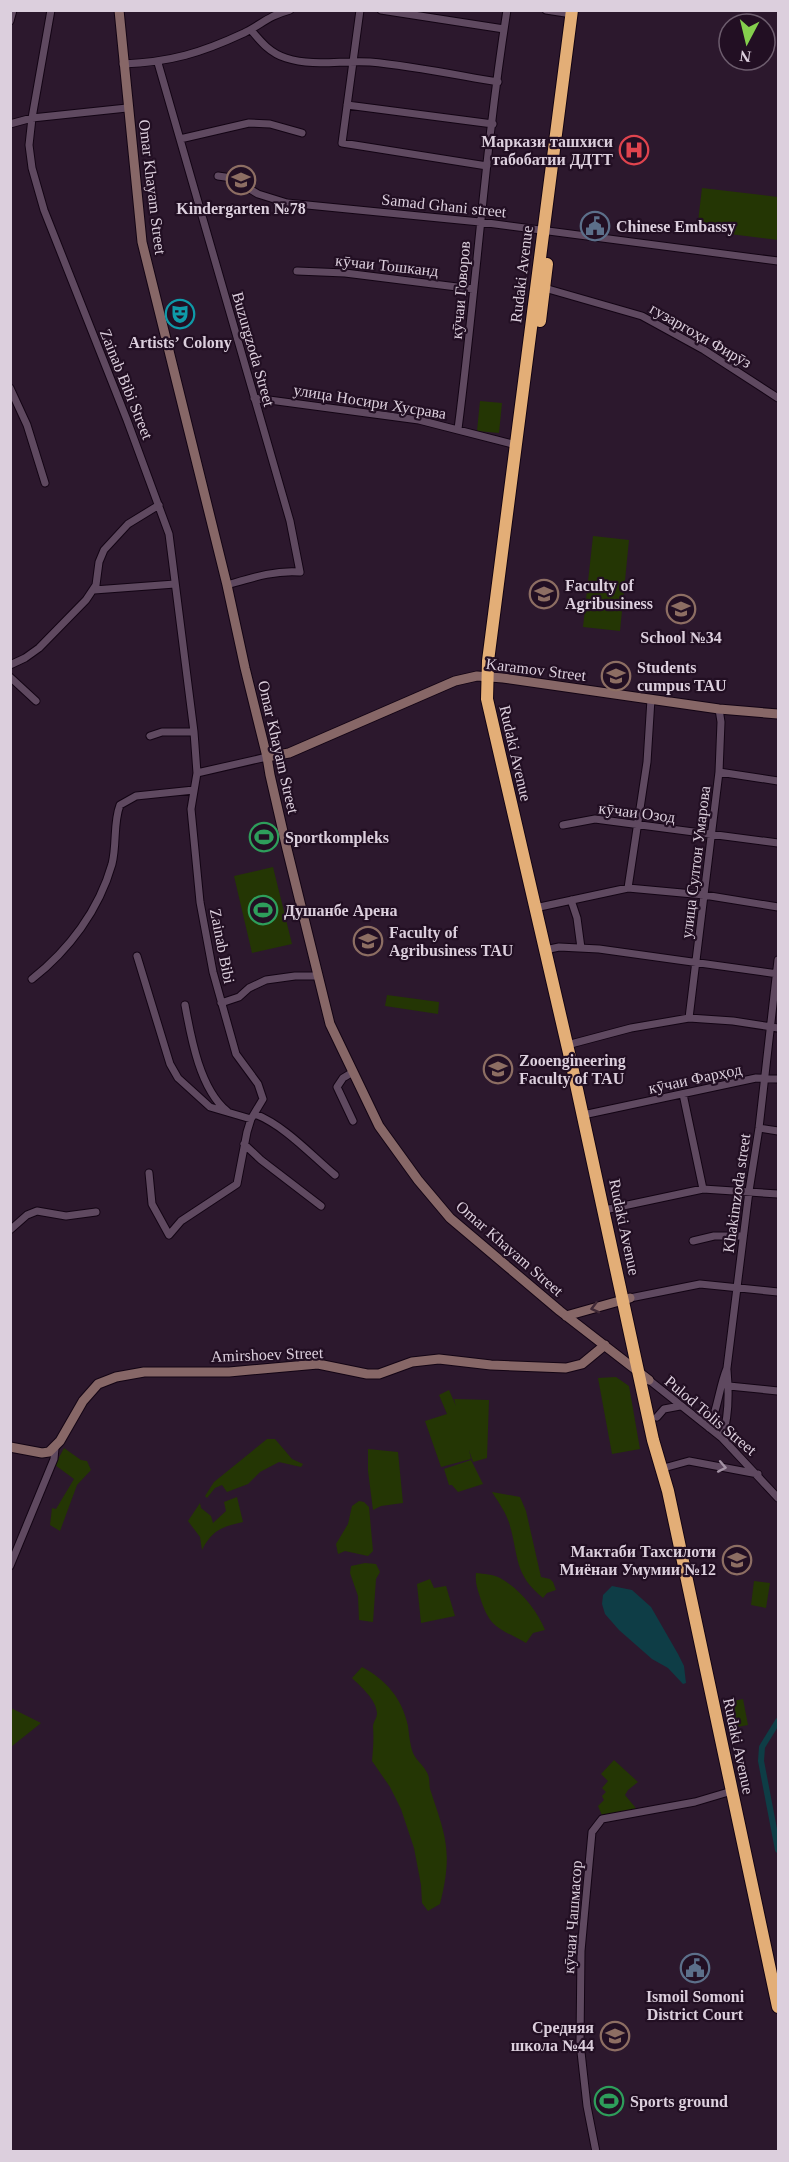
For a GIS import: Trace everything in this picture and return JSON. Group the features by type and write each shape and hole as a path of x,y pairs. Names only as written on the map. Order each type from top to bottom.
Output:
{"highway":[{"name":"Rudaki Avenue","path":"575,12 490,676 495,712 627,1299 778,2007"},
{"name":"Rudaki Avenue","path":"517,462 516,446 540,287"},
{"name":"Rudaki Avenue","path":"593,1148 609,1209 627,1299"},
{"name":"Rudaki Avenue","path":"644,1377 657,1417 663,1468"}],"street":[{"name":"Zainab Bibi Street","path":"51,10 32,118 29,145 32,168 44,210 169,534 195,732 197,773"},
{"name":"Omar Khayam Street","path":"119,10 142,242 330,1024 379,1126 418,1180 450,1218 566,1316 644,1377"},
{"path":"123,64 158,63 200,52 251,30 276,14 290,10"},
{"path":"360,10 342,143 487,166"},
{"path":"381,10 504,29"},
{"name":"кӯчаи Говоров","path":"458,429 480,222 507,10"},
{"path":"546,10 575,12"},
{"path":"10,21 12,11"},
{"path":"251,30 273,52 287,58 324,64 369,62 498,81"},
{"name":"Buzurgzoda Street","path":"158,63 290,521 300,572 287,571 268,574 226,585"},
{"path":"348,105 493,124"},
{"path":"10,124 32,118 127,108"},
{"path":"180,139 249,123 270,124 302,133"},
{"name":"Samad Ghani street","path":"218,176 232,178 258,194 287,203 480,222 778,261"},
{"name":"кӯчаи Тошканд","path":"297,271 345,273 473,289"},
{"name":"гузаргоҳи Фирӯз","path":"540,287 642,316 704,350 778,398"},
{"path":"10,388 27,425 45,483"},
{"name":"улица Носири Хусрава","path":"254,398 419,420 516,446"},
{"path":"10,665 39,648 59,625 86,600 94,590 99,562 104,550 128,524 159,505"},
{"path":"94,590 175,584"},
{"name":"Karamov Street","path":"267,756 289,753 455,681 473,676 490,676 719,709 778,714"},
{"path":"10,677 36,701"},
{"path":"628,888 647,762 651,699"},
{"name":"улица Султон Умарова","path":"689,1018 719,772 721,722 719,709"},
{"path":"150,736 162,732 195,732"},
{"path":"197,773 267,756"},
{"path":"719,772 778,781"},
{"name":"Zainab Bibi","path":"150,1173 152,1204 169,1235 181,1221 237,1184 244,1144 262,1099 258,1084 236,1054 213,972 200,902 191,809 197,773"},
{"path":"32,979 52,963 73,940 90,915 111,864 120,804 136,796 195,790"},
{"name":"кӯчаи Озод","path":"563,825 595,819 778,843"},
{"path":"538,908 628,888 778,907"},
{"path":"571,900 577,918 581,948"},
{"path":"547,950 560,947 581,948 778,974"},
{"path":"137,956 174,1072 183,1084 210,1107 232,1114 264,1118 335,1175"},
{"name":"Khakimzoda street","path":"709,1428 716,1409 720,1384 727,1368 749,1191 765,1078 775,1027 778,960"},
{"path":"221,1003 240,997 249,988 266,980 318,976"},
{"path":"185,1005 202,1071 218,1102 232,1114"},
{"path":"569,1044 631,1028 689,1018 775,1027"},
{"path":"353,1072 343,1078 337,1087 353,1121"},
{"name":"кӯчаи Фарҳод","path":"585,1114 765,1078 778,1079"},
{"path":"683,1094 703,1189"},
{"path":"759,1128 778,1131"},
{"path":"244,1144 261,1160 321,1206"},
{"path":"609,1209 703,1189 778,1194"},
{"path":"10,1230 27,1215 37,1212 66,1216 96,1212"},
{"path":"693,1241 714,1236 743,1236"},
{"path":"566,1316 627,1299 700,1284 778,1292"},
{"name":"Amirshoev Street","path":"57,1444 83,1401 98,1384 116,1377 156,1372 229,1372 318,1364 379,1374 412,1362 439,1359 491,1365 566,1368 582,1364 605,1345"},
{"path":"722,1438 726,1426 729,1386 727,1368"},
{"name":"Pulod Tolis Street","path":"644,1377 722,1438 778,1497"},
{"path":"729,1386 778,1391"},
{"path":"657,1417 664,1409 680,1406"},
{"path":"10,1447 42,1453 49,1452 57,1444"},
{"path":"10,1566 54,1459 57,1444"},
{"path":"663,1468 689,1461 758,1474"},
{"name":"кӯчаи Чашмасор","path":"596,2151 586,2106 580,2043 581,1951 592,1832 602,1819 695,1802 732,1791"}],"green space":[{"path":"702,188 778,197 778,240 697,230"},
{"path":"480,401 502,403 499,433 477,431"},
{"path":"593,536 629,540 620,631 583,627"},
{"name":"Душанбе Арена","path":"273,867 292,944 252,953 234,876"},
{"path":"387,995 439,1002 438,1014 385,1006"},
{"path":"616,1377 629,1386 640,1449 612,1454 598,1378"},
{"path":"449,1390 456,1406 454,1399 489,1400 487,1458 473,1462 469,1450 471,1459 441,1467 425,1421 447,1414 439,1395"},
{"path":"267,1439 275,1439 292,1459 303,1464 301,1467 279,1462 260,1472 248,1484 227,1492 222,1485 215,1488 207,1498 205,1496 214,1482"},
{"path":"64,1448 81,1460 87,1461 91,1470 77,1485 60,1531 50,1525 52,1508 56,1509 74,1479 55,1465"},
{"path":"368,1449 398,1452 403,1503 381,1506 373,1510"},
{"path":"471,1460 483,1484 458,1492 452,1485 449,1485 444,1469"},
{"path":"492,1492 520,1497 526,1511 541,1577 550,1579 556,1590 547,1593 543,1598 522,1573 509,1522"},
{"path":"237,1497 243,1522 214,1533 202,1550 200,1537 188,1521 200,1503 201,1508 211,1516 213,1523 226,1511 224,1502"},
{"path":"359,1501 369,1507 373,1551 368,1556 345,1551 338,1554 336,1544 348,1524 352,1506"},
{"path":"365,1563 376,1564 380,1572 376,1579 373,1622 359,1620 358,1596 350,1573 351,1566"},
{"path":"476,1573 488,1574 507,1582 532,1607 545,1630 533,1633 526,1643 496,1626 484,1608 476,1585"},
{"path":"430,1579 434,1588 446,1586 455,1616 421,1623 417,1584"},
{"path":"754,1581 770,1583 766,1608 751,1605"},
{"path":"362,1667 386,1684 402,1707 413,1753 428,1775 444,1833 447,1857 444,1886 440,1904 428,1911 422,1903 414,1848 401,1809 390,1787 372,1761 376,1708 368,1694 352,1678"},
{"path":"743,1699 748,1725 732,1728 728,1702"},
{"path":"11,1708 41,1723 11,1747"},
{"path":"614,1760 638,1782 625,1795 639,1812 604,1820 598,1806 604,1800 602,1796 606,1792 602,1788 608,1781 601,1774"}],"shaded area":[{"path":"612,1586 632,1590 651,1607 684,1666 686,1683 683,1684 668,1668 652,1659 619,1630 605,1614 602,1604 603,1595"}],"waterway":[{"path":"778,1721 762,1747 761,1761 778,1850"}],"place":[{"name":"Маркази ташхиси табобатии ДДТТ","path":"634,150"},
{"name":"Kindergarten №78","path":"241,180"},
{"name":"Chinese Embassy","path":"595,226"},
{"name":"Artists’ Colony","path":"180,314"},
{"name":"Faculty of Agribusiness","path":"544,594"},
{"name":"School №34","path":"681,609"},
{"name":"Students cumpus TAU","path":"616,676"},
{"name":"Sportkompleks","path":"264,837"},
{"name":"Душанбе Арена","path":"263,910"},
{"name":"Faculty of Agribusiness TAU","path":"368,941"},
{"name":"Zooengineering Faculty of TAU","path":"498,1069"},
{"name":"Мактаби Тахсилоти Миёнаи Умумии №12","path":"737,1560"},
{"name":"Ismoil Somoni District Court","path":"695,1968"},
{"name":"Средняя школа №44","path":"615,2036"},
{"name":"Sports ground","path":"609,2101"}]}
